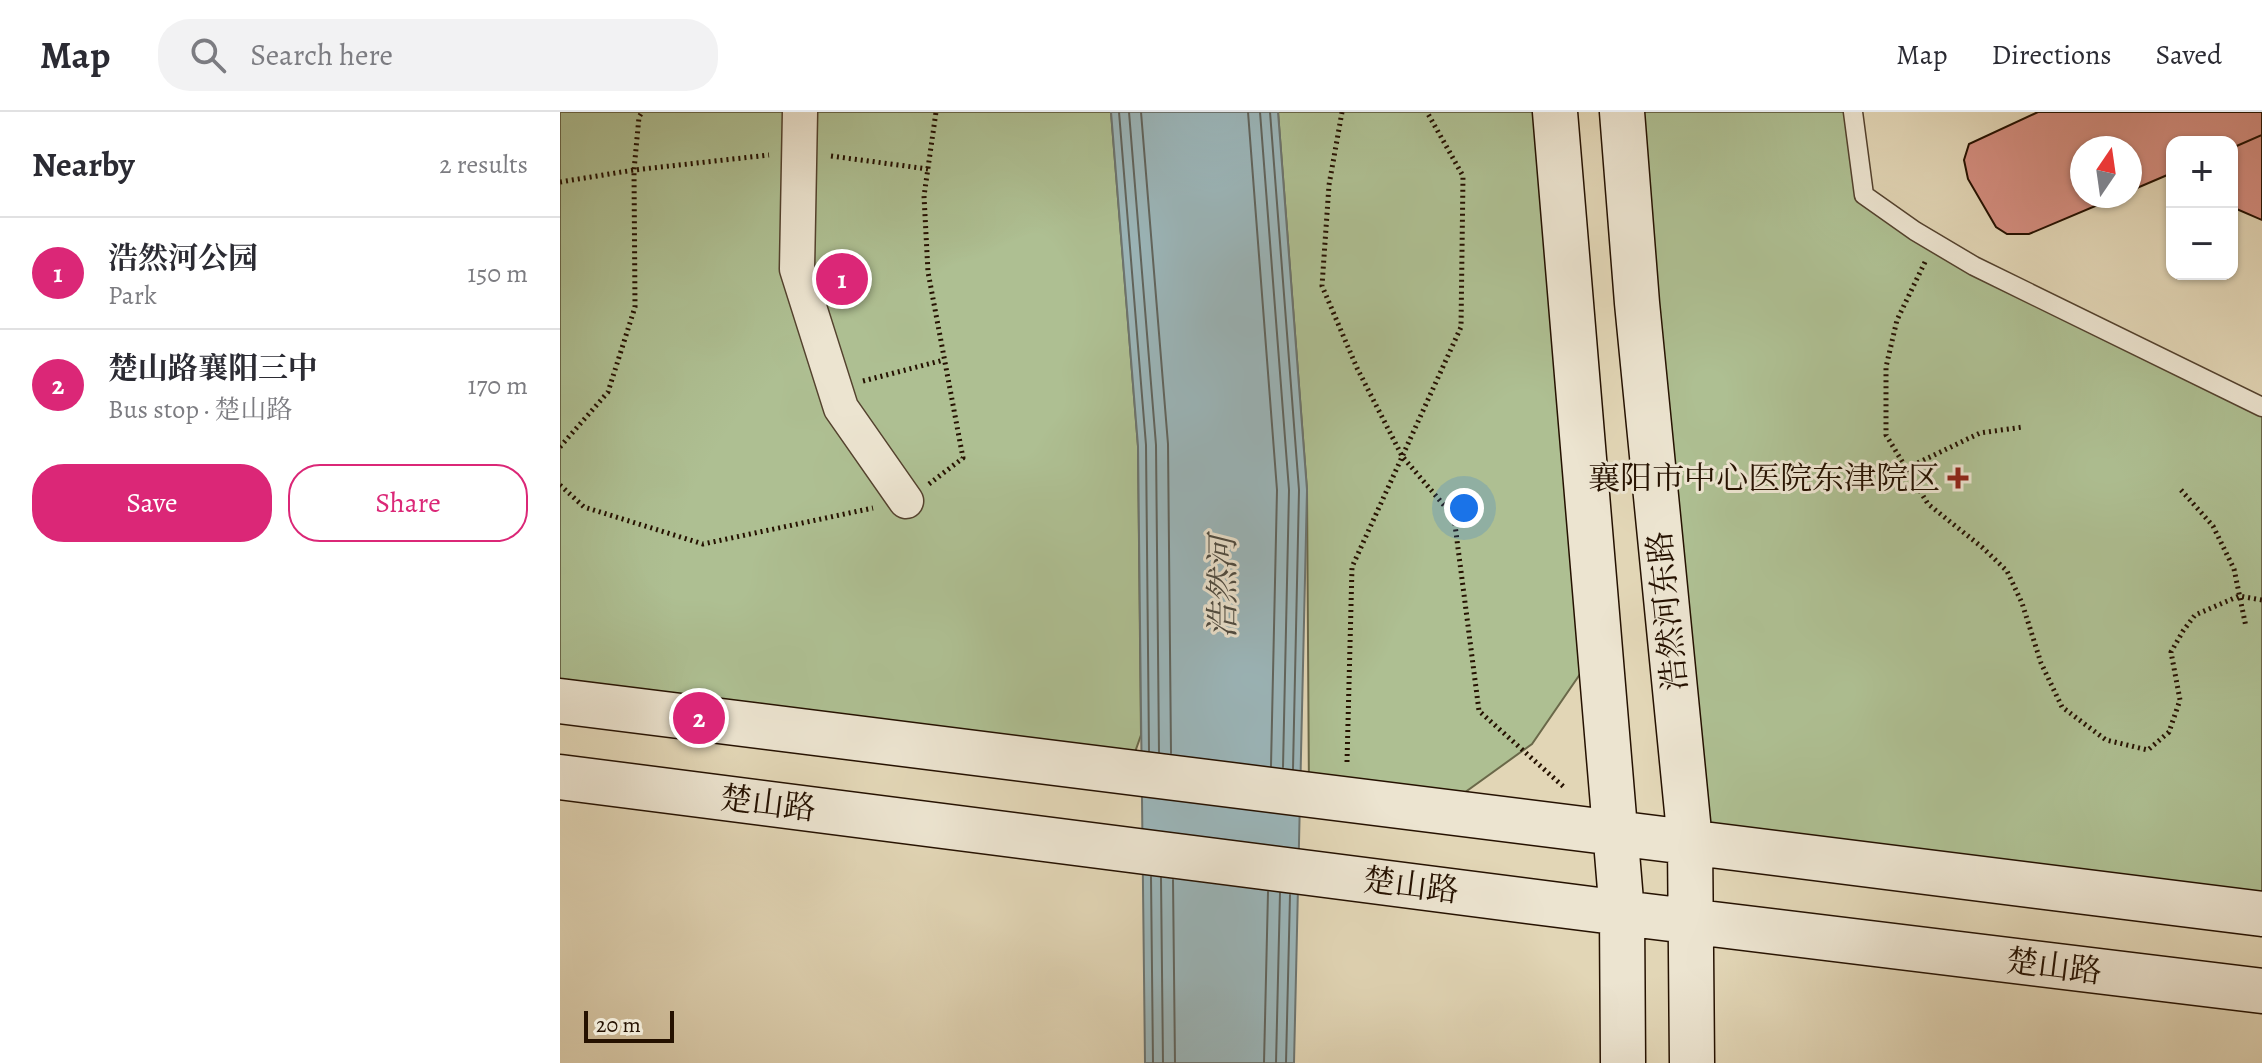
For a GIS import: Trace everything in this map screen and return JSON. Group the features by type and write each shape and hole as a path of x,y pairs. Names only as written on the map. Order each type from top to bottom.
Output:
{"main road":[{"path":"1555,112 1622,913 1623,1063"},
{"name":"浩然河东路","path":"1622,112 1637,303 1690,842 1692,1063"},
{"path":"560,701 2262,914"},
{"name":"楚山路","path":"560,777 1622,913 2262,991"}],"street":[{"path":"800,112 797,269 841,408 906,501"}],"lane":[{"path":"1853,112 1864,195 1935,243 2043,300 2262,407"}],"path":[{"path":"560,447 608,392 635,307 634,170 642,112"},
{"path":"560,485 584,507 703,544 906,501 963,458 928,272 924,196 936,112"},
{"path":"1342,112 1329,185 1322,286 1357,368 1402,456 1454,517 1479,711 1570,792"},
{"path":"1347,799 1352,567 1461,327 1463,176 1427,112"},
{"path":"560,182 634,170 799,152 928,169"},
{"path":"1935,243 1897,320 1886,367 1886,435 1928,504 2007,571 2022,603 2041,663 2062,707 2106,740 2148,750 2169,732 2180,700 2171,652 2195,615 2239,596 2262,600"},
{"path":"834,388 944,360"},
{"path":"1907,468 1980,433 2023,427"},
{"path":"2181,490 2213,526 2234,569 2246,627"}],"green space":[{"path":"560,112 1111,112 1138,446 1141,735 1128,772 560,701"},
{"path":"1278,112 1555,112 1600,645 1532,744 1439,811 1309,795 1307,490"},
{"name":"襄阳市中心医院东津院区","path":"1622,112 1853,112 1864,195 1915,231 2262,407 2262,914 1690,842"}],"water":[{"name":"浩然河","path":"1111,112 1278,112 1307,490 1294,1063 1145,1063 1138,446"}],"building":[{"path":"2038,112 2262,112 2262,135 2238,145 2238,136 2166,136 2166,176 2142,186 2142,136 2070,136 2070,208 2091,208 2029,234 2007,234 1996,227 1968,179 1964,160 1969,144"},
{"path":"2262,135 2262,220 2238,210 2238,145"}],"place":[{"name":"浩然河公园","path":"842,279"},
{"name":"襄阳市中心医院东津院区","path":"1958,478"},
{"name":"楚山路襄阳三中","path":"699,718"}]}
